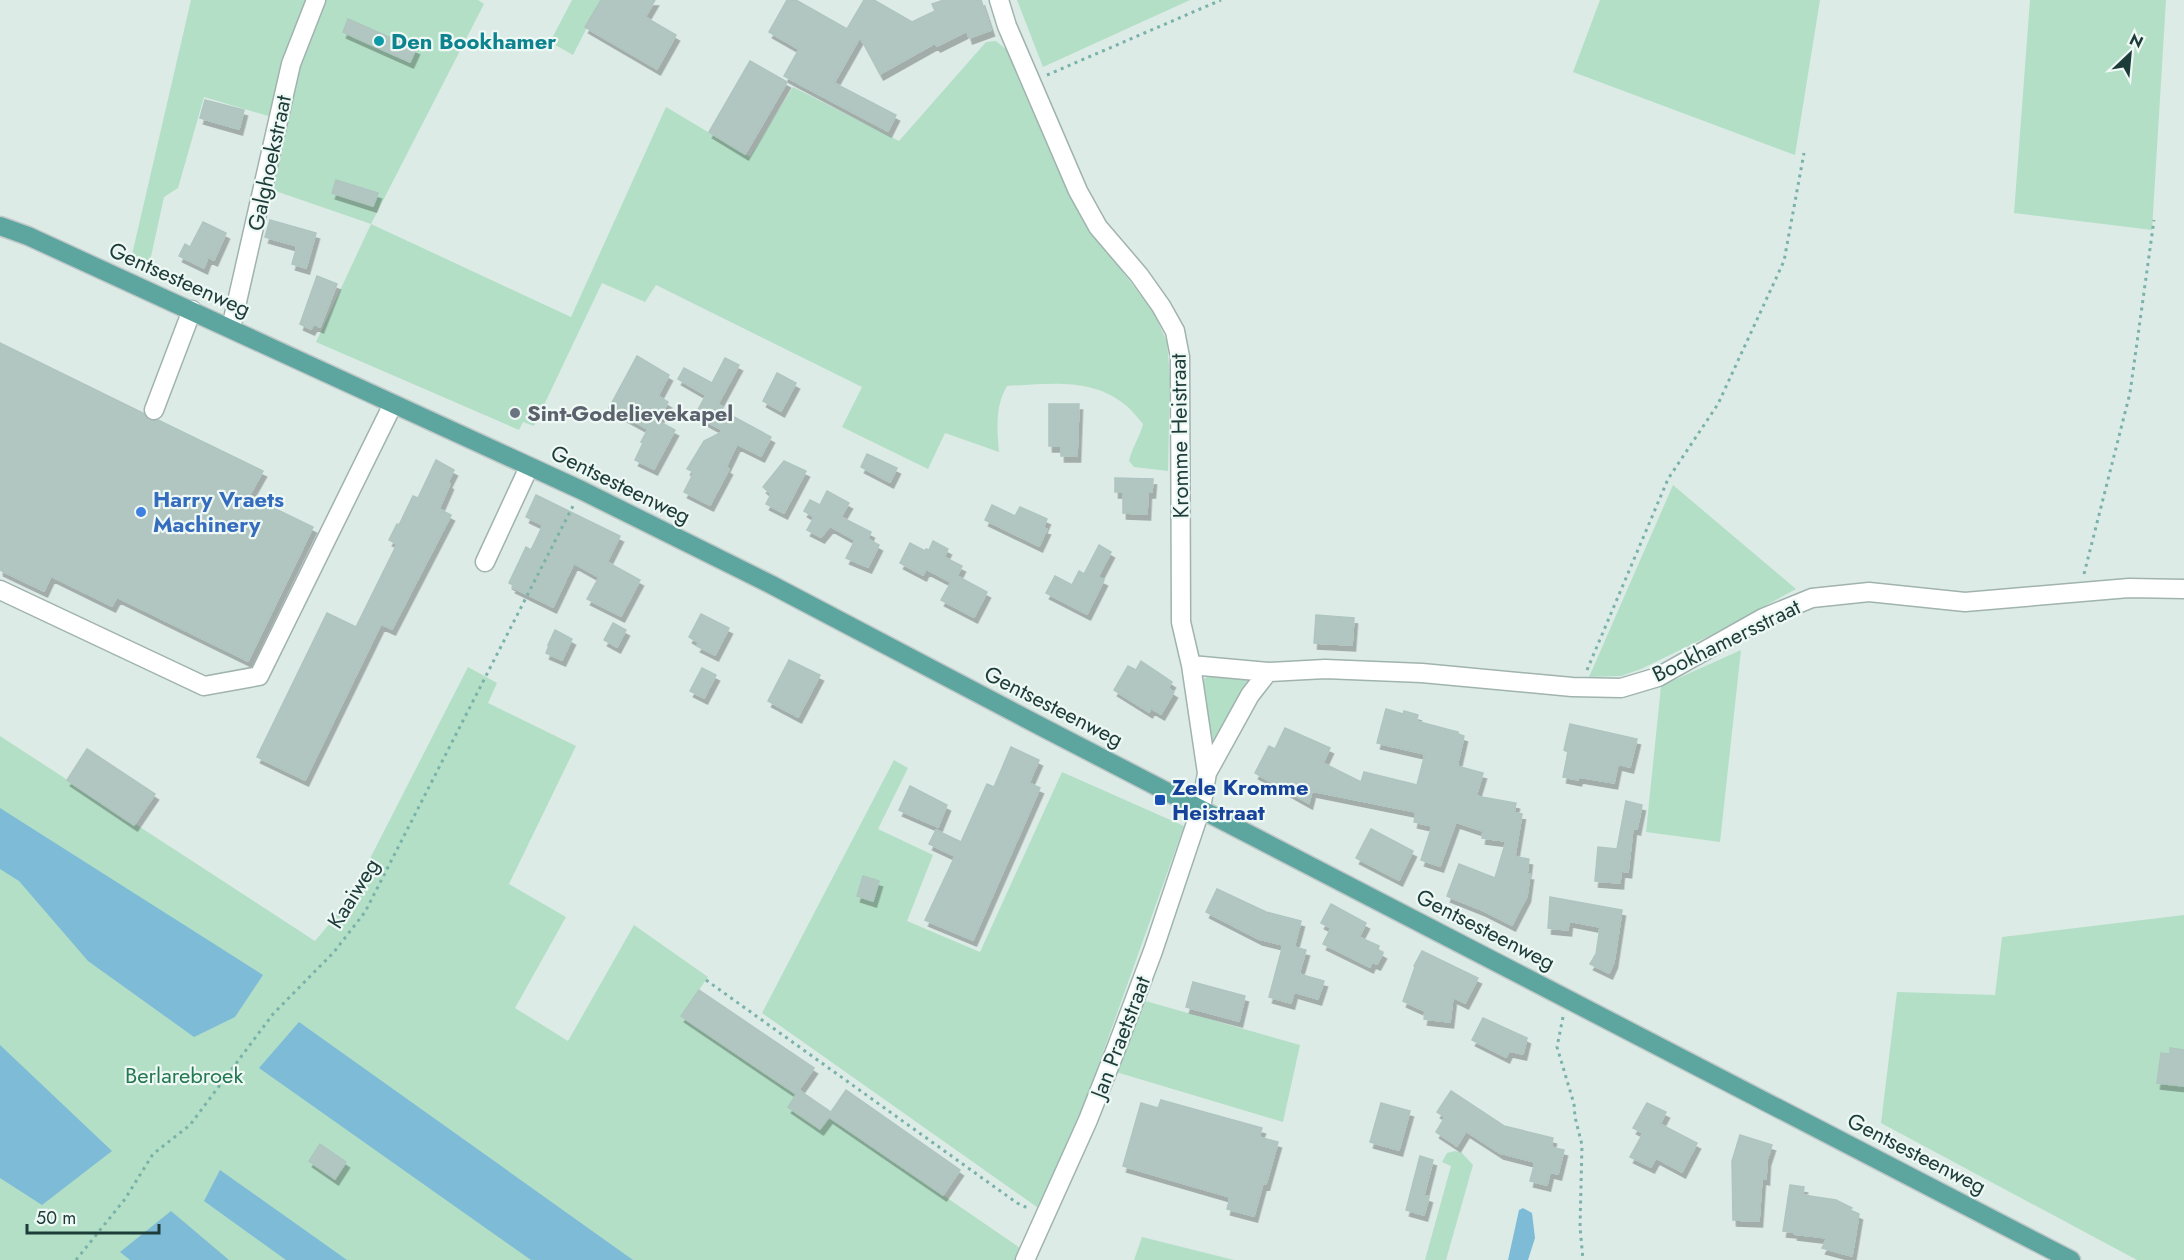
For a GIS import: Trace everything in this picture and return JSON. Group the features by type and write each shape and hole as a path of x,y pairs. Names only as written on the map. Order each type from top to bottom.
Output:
{"main road":[{"name":"Gentsesteenweg","path":"0,226 28,236 192,310 581,490 770,584 1031,722 2071,1260"}],"street":[{"name":"Galghoekstraat","path":"231,328 291,64 316,0"},
{"name":"Kromme Heistraat","path":"999,0 1007,26 1078,191 1098,227 1139,275 1161,306 1174,331 1180,357 1181,622 1191,665 1207,773 1201,808"},
{"path":"154,410 192,310"},
{"path":"0,590 204,686 259,676 393,404"},
{"path":"485,562 530,467"},
{"name":"Bookhamersstraat","path":"1191,665 1268,672 1325,669 1422,673 1579,687 1621,688 1658,677 1763,618 1812,598 1869,592 1965,602 2129,588 2184,589"},
{"path":"1207,773 1250,695 1268,672"},
{"name":"Jan Praetstraat","path":"1025,1260 1088,1120 1116,1049 1153,951 1201,808"}],"path":[{"path":"1031,82 1221,0"},
{"path":"1579,687 1668,479 1718,404 1784,261 1804,153"},
{"path":"2080,592 2130,393 2154,220"},
{"name":"Kaaiweg","path":"76,1260 125,1199 153,1154 190,1125 273,1014 334,952 365,912 581,490"},
{"path":"706,980 1017,1203 1045,1216"},
{"path":"1569,999 1557,1047 1574,1104 1582,1145 1580,1227 1583,1260"}],"green space":[{"path":"191,0 478,0 484,4 371,224 261,186 275,118 204,97 178,188 164,197 149,266 131,259"},
{"path":"572,0 601,0 573,55 550,42"},
{"path":"1017,0 1190,0 1043,67"},
{"path":"1600,0 1820,0 1795,155 1573,72"},
{"path":"2030,0 2166,0 2152,230 2014,213"},
{"path":"996,41 1007,50 1062,174 1097,238 1154,313 1167,342 1170,377 1168,471 1134,467 1129,461 1143,424 1124,404 1111,395 1097,390 1068,384 1007,386 999,410 997,427 999,452 945,433 928,469 842,427 862,387 656,285 645,302 602,283 534,426 523,422 519,430 316,342 371,224 571,317 666,107 750,157 793,87 899,141 986,42"},
{"path":"1673,485 1796,589 1709,636 1641,669 1621,676 1589,677"},
{"path":"1741,650 1720,842 1646,832 1661,686"},
{"name":"Berlarebroek","path":"468,667 497,683 488,703 576,746 509,884 566,917 515,1008 568,1041 634,925 708,977 681,1016 796,1094 788,1107 820,1129 829,1117 1023,1250 1018,1260 0,1260 0,736 315,941 336,916 358,882"},
{"path":"1210,675 1247,679 1248,682 1213,745 1203,683 1204,679"},
{"path":"894,760 908,768 878,829 933,855 907,921 980,952 1062,772 1184,826 1076,1128 1041,1210 762,1013"},
{"path":"2184,915 2184,1260 2137,1260 1881,1123 1897,992 1995,995 2002,937"},
{"path":"1142,1000 1300,1045 1283,1122 1116,1072"},
{"path":"1455,1151 1462,1153 1473,1165 1446,1260 1425,1260 1451,1166 1442,1162 1447,1153"},
{"path":"1142,1237 1234,1260 1134,1260"}],"water":[{"path":"0,808 263,975 235,1017 194,1037 88,961 19,881 0,869"},
{"path":"299,1022 633,1260 531,1260 259,1068"},
{"path":"0,1045 112,1151 42,1205 0,1178"},
{"path":"220,1170 347,1260 286,1260 204,1201"},
{"path":"1523,1208 1532,1213 1535,1238 1528,1260 1508,1260 1519,1210"},
{"path":"171,1211 229,1260 130,1260 120,1252"}],"building":[{"path":"601,0 655,0 645,17 676,35 657,69 585,27"},
{"path":"787,0 796,0 847,29 864,0 874,0 912,22 935,11 932,4 944,0 981,0 991,30 969,38 967,31 937,46 935,43 880,74 860,37 834,83 896,115 888,131 784,76 799,49 769,32"},
{"name":"Den Bookhamer","path":"348,19 416,49 410,62 343,32"},
{"path":"750,61 787,82 745,154 709,132"},
{"path":"205,100 244,110 239,129 200,118"},
{"path":"336,180 378,193 373,206 332,193"},
{"path":"270,220 316,233 306,268 292,264 297,246 265,237"},
{"path":"203,222 226,233 214,260 208,257 204,268 179,256 185,244 190,247"},
{"path":"317,276 337,284 320,327 314,324 311,329 300,324"},
{"name":"Harry Vraets Machinery","path":"0,343 143,413 149,420 158,420 263,471 249,496 313,527 248,661 117,597 112,606 51,576 44,591 0,570"},
{"path":"637,356 669,375 658,396 668,402 658,421 675,430 654,469 635,460 648,429 609,408"},
{"path":"725,358 739,365 718,404 723,407 721,410 771,437 761,456 737,444 726,467 729,469 710,505 684,492 694,472 687,469 704,441 724,431 695,415 706,395 678,379 684,368 712,383"},
{"path":"777,373 796,383 781,411 763,401"},
{"path":"1049,404 1079,404 1077,456 1061,456 1061,446 1049,446"},
{"path":"867,454 897,468 890,482 861,467"},
{"path":"436,460 454,470 439,509 451,515 392,629 381,624 305,780 257,757 327,613 356,627 397,544 389,540 413,496 418,498"},
{"path":"784,461 806,471 784,513 766,504 771,494 763,487"},
{"path":"1115,478 1153,479 1152,492 1148,492 1147,514 1123,513 1123,492 1115,492"},
{"path":"827,491 849,503 841,517 871,532 868,539 879,545 868,567 846,558 855,540 830,526 821,537 807,530 814,517 804,511 810,500 820,505"},
{"path":"536,495 620,536 607,562 640,580 621,616 587,599 599,577 574,563 553,607 512,587 513,585 509,583 526,547 531,550 543,525 526,517"},
{"path":"992,505 1015,516 1020,507 1047,519 1043,528 1047,529 1039,546 985,520"},
{"path":"933,541 948,549 944,557 962,566 957,576 987,592 974,617 941,600 951,582 926,569 923,575 900,563 910,543 925,551 929,550"},
{"path":"1099,545 1111,552 1098,577 1104,580 1087,614 1046,593 1055,576 1072,585 1079,571 1084,574"},
{"path":"701,614 729,628 715,655 697,646 699,643 689,637"},
{"path":"1316,615 1354,618 1352,645 1314,643"},
{"path":"613,623 626,630 617,647 604,640"},
{"path":"555,630 572,639 562,660 546,653"},
{"path":"789,660 820,675 798,717 768,701"},
{"path":"1141,661 1172,682 1168,688 1174,692 1161,714 1151,708 1149,712 1114,690 1128,666 1136,670"},
{"path":"702,668 716,675 704,698 690,691"},
{"path":"1386,709 1418,715 1416,721 1458,732 1464,736 1457,766 1483,773 1476,796 1516,803 1514,813 1522,814 1515,855 1529,859 1527,874 1530,874 1527,896 1512,925 1447,896 1459,864 1495,878 1506,841 1482,838 1483,831 1456,822 1440,866 1421,860 1432,826 1414,822 1416,812 1312,791 1309,803 1255,773 1269,746 1275,749 1285,728 1330,748 1323,763 1361,782 1364,772 1417,785 1425,754 1377,743"},
{"path":"1570,724 1637,739 1630,767 1618,764 1614,783 1579,777 1578,780 1563,777 1568,752 1564,750"},
{"path":"1011,747 1039,760 1029,783 1040,788 973,940 925,920 955,856 929,844 936,830 961,842 987,784 994,787"},
{"path":"87,749 155,794 134,825 67,780"},
{"path":"910,786 947,805 938,827 899,810"},
{"path":"1626,801 1642,805 1637,829 1633,828 1628,872 1621,871 1620,883 1595,881 1598,847 1617,849"},
{"path":"1371,829 1413,851 1399,880 1356,858"},
{"path":"863,876 879,881 873,901 857,896"},
{"path":"1217,889 1266,912 1301,921 1294,947 1306,950 1299,974 1324,981 1318,999 1294,992 1291,1003 1269,997 1283,945 1259,939 1206,912"},
{"path":"1550,897 1622,910 1614,962 1609,973 1590,964 1596,954 1600,927 1569,921 1568,930 1548,928"},
{"path":"1331,904 1366,923 1359,937 1379,946 1378,950 1383,953 1377,964 1372,962 1370,967 1323,944 1331,928 1321,923"},
{"path":"1422,951 1478,978 1465,1003 1453,997 1450,1022 1424,1019 1425,1011 1403,1001 1414,966"},
{"path":"1193,982 1245,996 1239,1021 1186,1007"},
{"path":"699,990 814,1068 796,1094 681,1016"},
{"path":"1483,1018 1527,1038 1523,1054 1509,1051 1506,1057 1472,1040"},
{"path":"2170,1048 2184,1050 2184,1086 2157,1083 2161,1053 2170,1054"},
{"path":"799,1090 831,1112 846,1090 960,1170 943,1195 829,1117 820,1129 788,1107"},
{"path":"1451,1091 1504,1126 1553,1138 1551,1147 1564,1150 1558,1174 1550,1172 1547,1185 1530,1181 1535,1162 1500,1153 1466,1131 1457,1146 1436,1132 1445,1117 1437,1112"},
{"path":"1161,1100 1262,1128 1259,1137 1278,1142 1254,1216 1227,1209 1230,1197 1123,1166 1141,1103 1158,1108"},
{"path":"1381,1103 1410,1111 1399,1150 1370,1142"},
{"path":"1647,1103 1666,1112 1660,1124 1697,1143 1682,1172 1656,1158 1651,1167 1630,1157 1643,1133 1633,1128"},
{"path":"1740,1135 1772,1145 1767,1160 1766,1179 1762,1178 1759,1221 1733,1220 1732,1161"},
{"path":"320,1144 346,1162 335,1179 309,1161"},
{"path":"1420,1156 1433,1160 1424,1195 1429,1197 1424,1215 1406,1210"},
{"path":"1790,1185 1804,1187 1803,1195 1836,1200 1859,1214 1852,1256 1822,1248 1827,1238 1783,1231"}],"place":[{"name":"Den Bookhamer","path":"379,41"},
{"name":"Sint-Godelievekapel","path":"515,413"},
{"name":"Harry Vraets Machinery","path":"141,512"},
{"name":"Zele Kromme Heistraat","path":"1160,800"}]}
